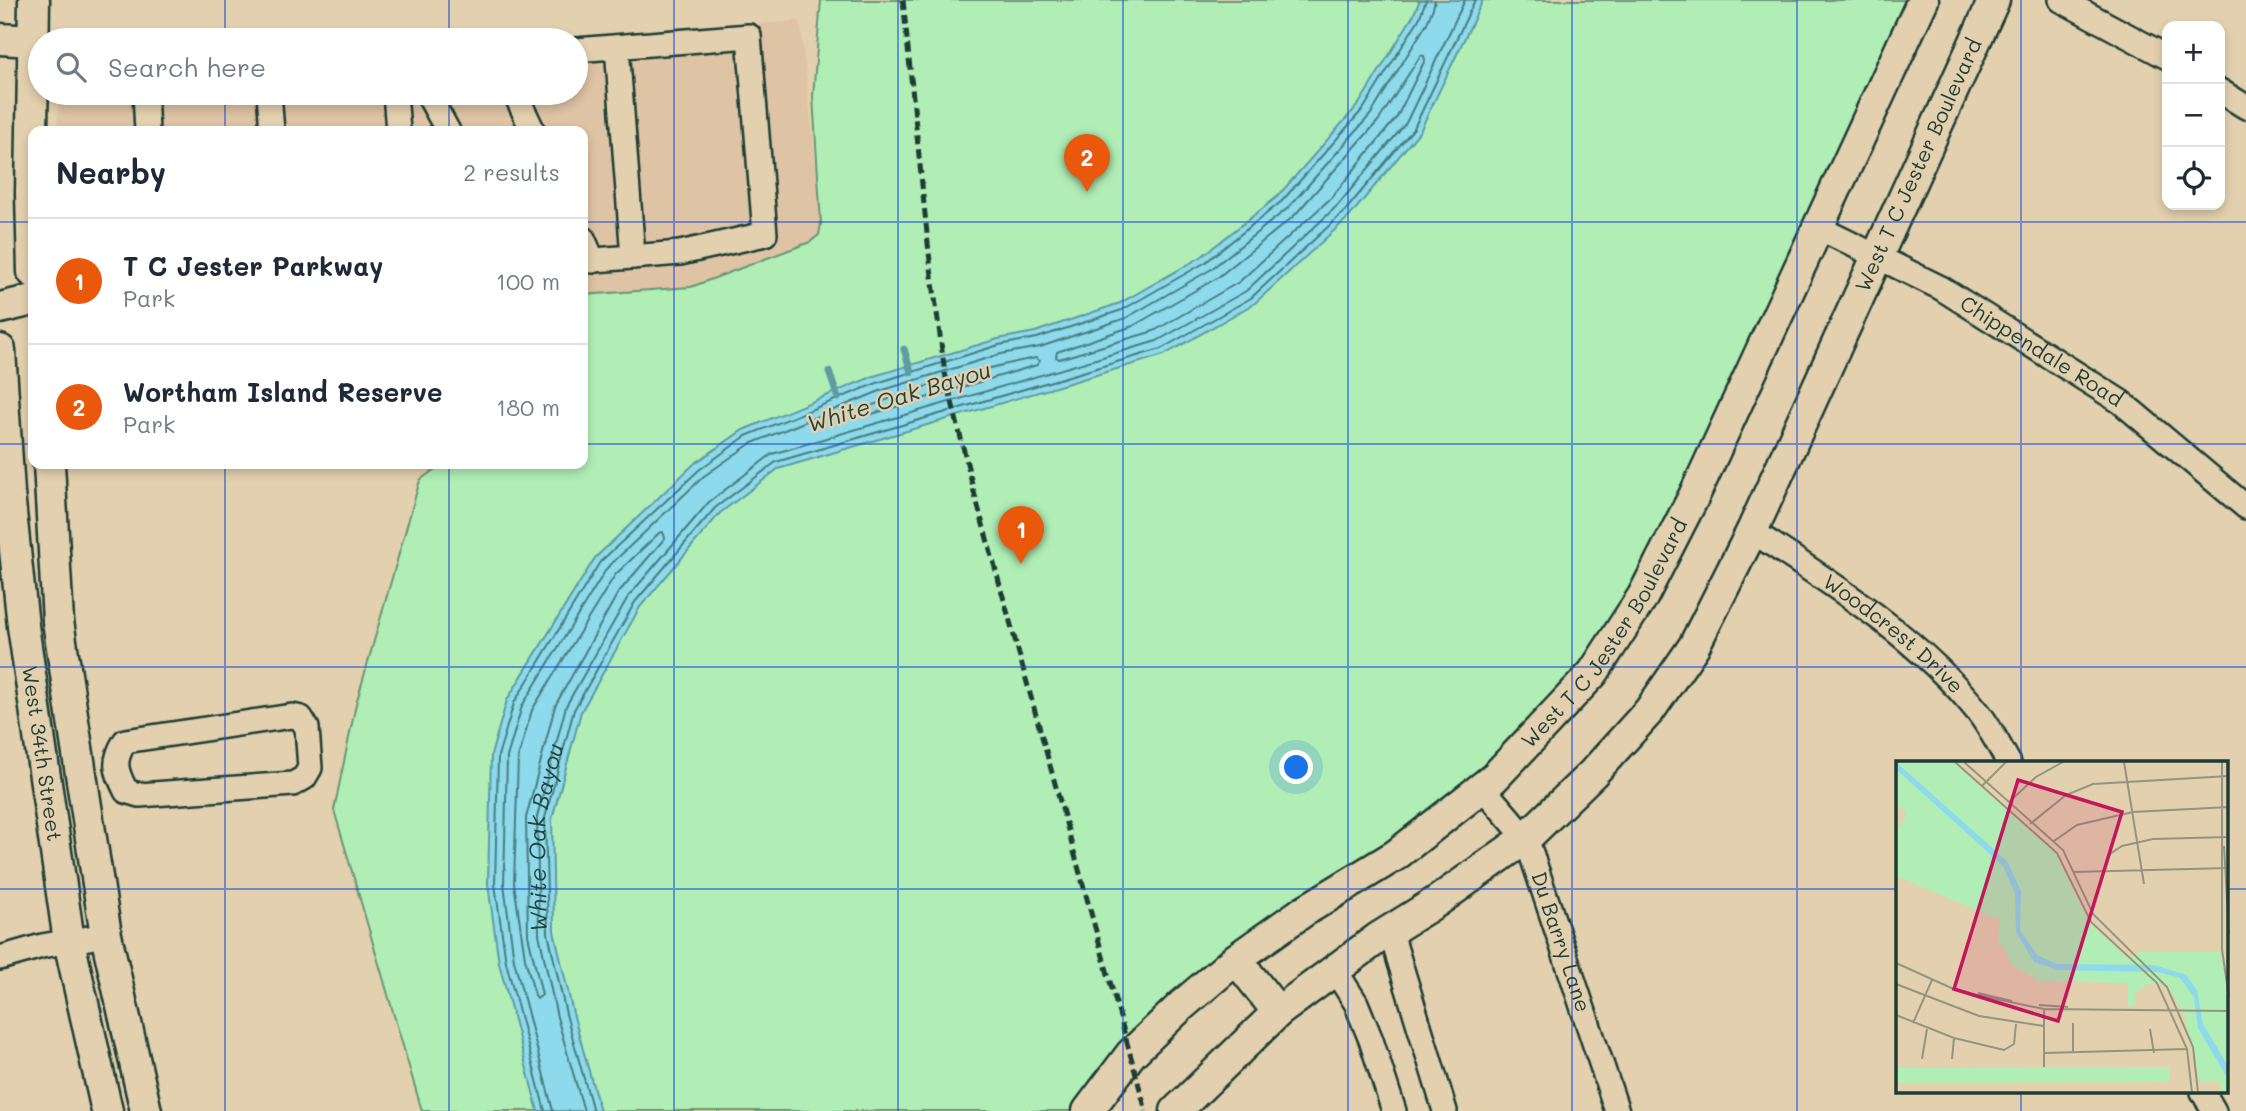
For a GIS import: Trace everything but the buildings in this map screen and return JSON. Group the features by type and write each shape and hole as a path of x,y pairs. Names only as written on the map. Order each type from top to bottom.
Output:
{"main road":[{"path":"33,28 34,0"},
{"name":"West T C Jester Boulevard","path":"1088,1111 1131,1055 1181,1006 1236,959 1304,911 1396,855 1494,778 1593,673 1643,596 1694,496 1923,0"},
{"name":"West T C Jester Boulevard","path":"1176,1111 1278,1012 1390,930 1436,902 1526,838 1593,773 1650,710 1695,646 1752,531 1994,0"},
{"path":"0,39 28,41"},
{"path":"31,126 32,105"},
{"path":"0,308 28,301"},
{"name":"West 34th Street","path":"0,350 9,493 23,626 69,941 107,1111"},
{"name":"West 34th Street","path":"49,469 58,621 81,774 106,935 146,1111"},
{"path":"23,626 58,621"},
{"path":"1236,959 1278,1012"}],"street":[{"path":"2061,0 2162,54"},
{"path":"588,49 749,36 765,234 680,253 588,261"},
{"path":"617,47 634,257"},
{"path":"2225,94 2246,107"},
{"path":"146,105 148,126"},
{"path":"270,105 272,126"},
{"path":"396,105 398,126"},
{"path":"434,105 445,126"},
{"path":"521,105 531,126"},
{"name":"Chippendale Road","path":"1817,227 1941,288 2121,402 2246,507"},
{"name":"Woodcrest Drive","path":"1752,531 1852,598 1928,658 1980,713 2008,761"},
{"path":"292,716 301,718 307,728 310,768 304,778 293,784 139,795 126,791 116,770 125,741 292,716"},
{"path":"81,774 116,770"},
{"name":"Du Barry Lane","path":"1482,787 1526,838 1617,1111"},
{"path":"1390,930 1445,1111"},
{"path":"0,958 42,946 106,935"},
{"path":"1335,970 1356,1003 1394,1111"},
{"path":"2204,1094 2214,1111"}],"shaded area":[{"path":"800,21 816,166 821,224 819,235 810,242 691,287 588,295 588,126 58,126 58,105 588,105 588,36"}],"green space":[{"path":"821,0 1909,0 1657,546 1590,651 1564,684 1476,776 1408,829 1298,897 1229,949 1102,1071 1070,1111 422,1111 334,810 356,704 420,480 435,469 588,469 588,295 691,287 810,242 819,235 821,224 813,96"}],"water":[{"name":"White Oak Bayou","path":"1420,0 1483,0 1420,131 1350,216 1255,303 1164,355 778,469 720,513 640,607 581,712 552,819 554,931 600,1111 538,1111 499,963 488,884 491,755 507,700 595,558 694,464 743,430 874,376 998,339 1035,332 1120,303 1201,257 1277,197 1359,104"}],"waterway":[{"name":"White Oak Bayou","path":"904,349 911,372"},
{"name":"White Oak Bayou","path":"829,372 838,398"}],"railway":[{"path":"903,0 929,253 945,373 974,492 1146,1111"}],"place":[{"name":"Wortham Island Reserve","path":"1087,192"},
{"name":"T C Jester Parkway","path":"1021,564"}]}
